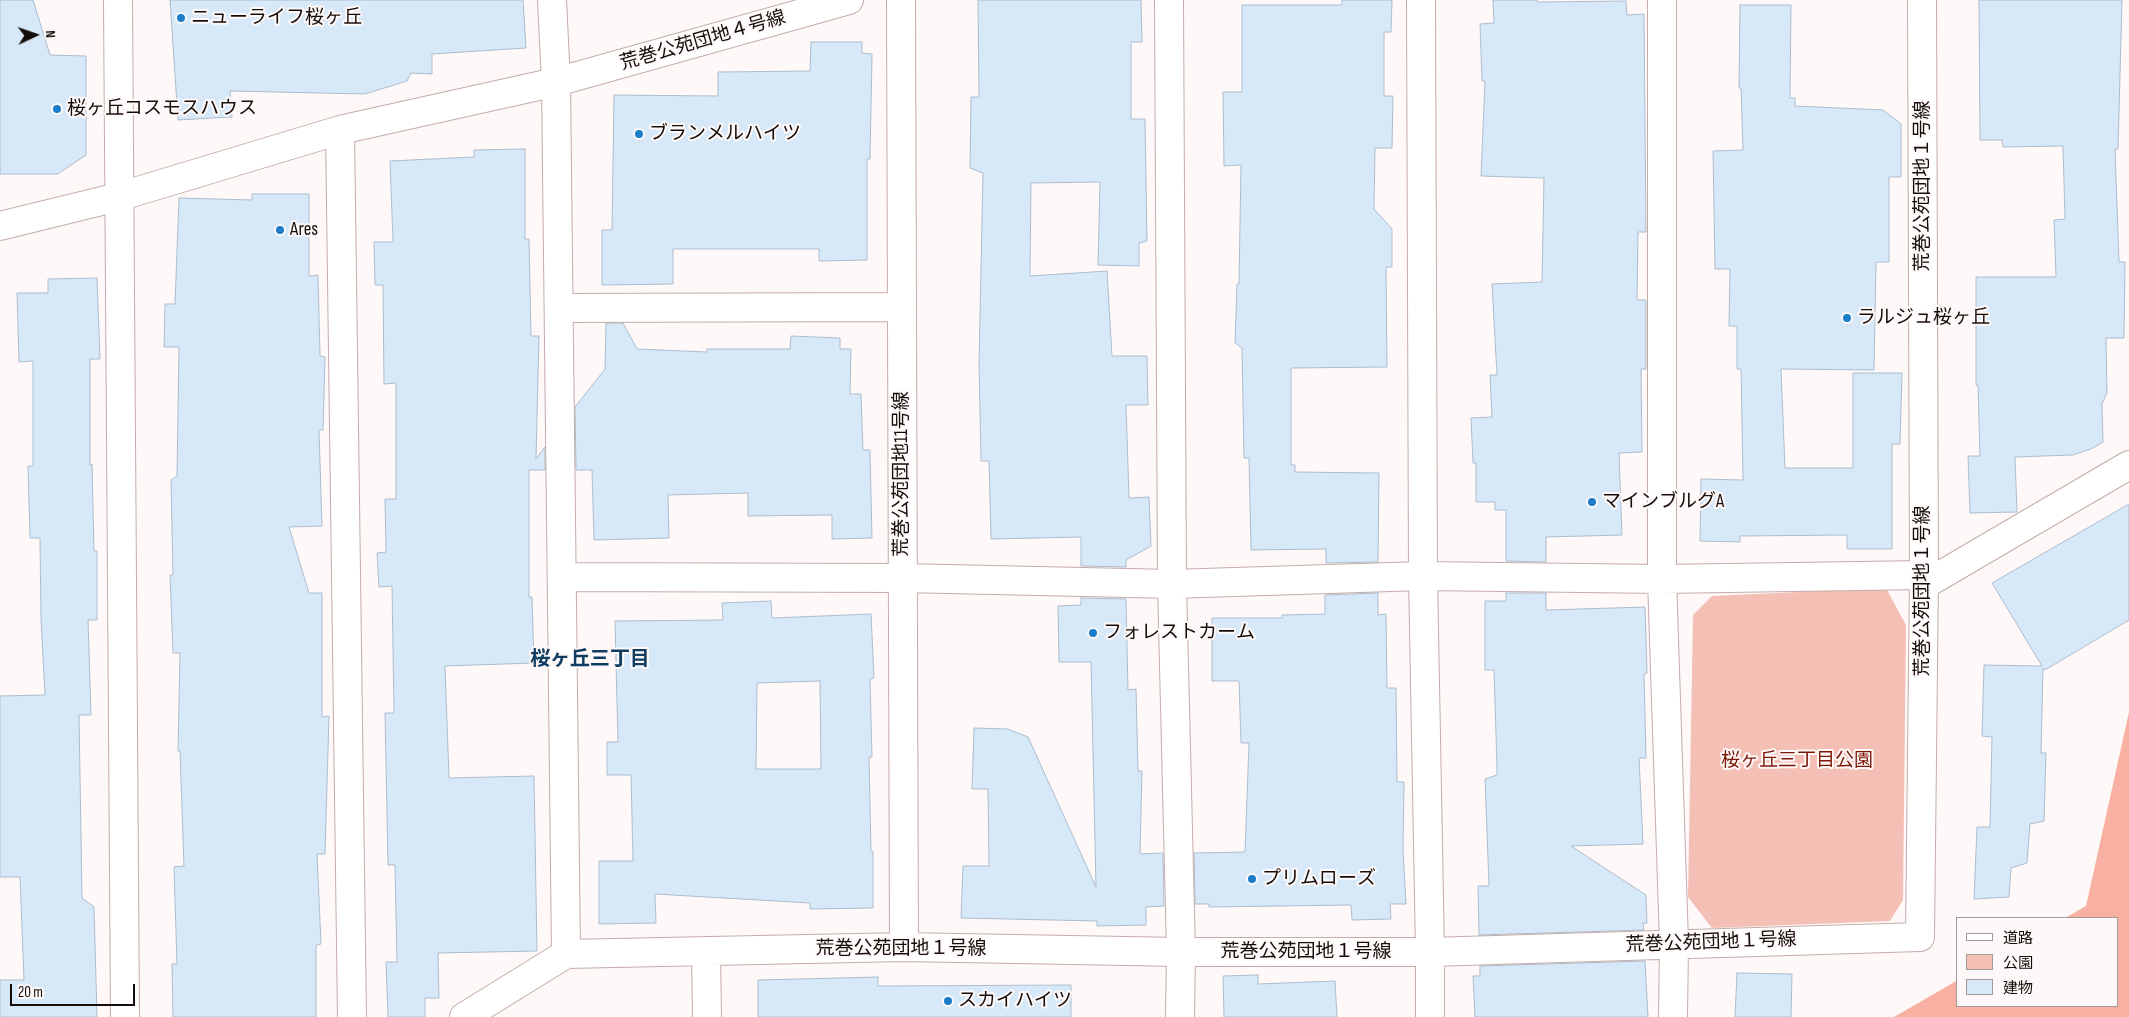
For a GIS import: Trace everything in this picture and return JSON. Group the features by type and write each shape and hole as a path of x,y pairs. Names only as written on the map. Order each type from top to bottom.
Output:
{"street":[{"path":"118,0 125,1017"},
{"path":"464,1017 566,954 556,82 552,0"},
{"name":"荒巻公苑団地４号線","path":"0,226 118,197 340,130 556,82 849,0"},
{"name":"荒巻公苑団地11号線","path":"901,0 904,947"},
{"path":"1169,0 1172,584 1180,1017"},
{"path":"1421,0 1423,576 1430,1017"},
{"path":"1662,0 1662,579 1674,944 1673,1017"},
{"name":"荒巻公苑団地１号線","path":"566,954 904,947 1180,952 1430,952 1920,936 1924,580 1922,0"},
{"path":"340,130 352,1017"},
{"path":"559,308 902,307"},
{"path":"562,577 903,578 1172,584 1423,576 1924,580 2129,465"},
{"path":"706,952 707,1017"}],"green space":[{"name":"桜ヶ丘三丁目公園","path":"1886,588 1906,625 1903,900 1890,921 1712,928 1688,897 1693,615 1712,596"}],"shaded area":[{"path":"2129,712 2129,1017 1894,1017 1956,981 1956,1007 2119,1007 2119,917 2067,917 2086,906"}],"building":[{"path":"0,0 33,0 50,55 86,56 86,155 58,174 0,174"},
{"path":"170,0 523,0 526,48 432,54 432,74 411,73 407,81 365,94 230,91 232,117 178,120"},
{"path":"978,0 1141,0 1142,42 1131,42 1131,119 1145,119 1147,241 1139,243 1139,266 1098,265 1100,182 1031,183 1030,276 1107,271 1112,356 1147,356 1148,405 1126,405 1129,498 1149,497 1151,546 1126,560 1126,567 1081,566 1081,537 991,539 989,461 981,461 979,364 983,173 970,168 971,97 979,97"},
{"path":"1342,0 1392,0 1391,32 1384,32 1384,96 1393,96 1392,148 1375,148 1374,209 1392,229 1392,267 1386,267 1387,367 1291,368 1291,465 1295,465 1295,472 1379,473 1378,562 1326,563 1326,549 1251,550 1249,458 1244,458 1242,348 1235,343 1237,284 1239,284 1241,165 1224,166 1223,92 1242,92 1242,5 1342,5"},
{"path":"1493,0 1537,0 1537,2 1626,1 1627,15 1644,14 1646,232 1638,232 1637,300 1646,300 1646,369 1641,369 1642,452 1619,453 1622,535 1546,537 1546,562 1506,561 1506,510 1495,510 1495,502 1476,502 1476,463 1473,463 1471,418 1492,417 1490,375 1497,375 1492,284 1542,282 1544,178 1481,176 1485,81 1482,81 1480,24 1494,23"},
{"path":"1979,0 2122,0 2118,149 2115,149 2119,262 2125,262 2124,338 2106,338 2107,393 2102,404 2103,442 2091,449 2073,455 2015,457 2017,512 1970,513 1968,456 1980,456 1978,385 1976,385 1976,277 2056,277 2054,220 2065,219 2063,146 2003,147 2002,140 1980,140"},
{"path":"1740,5 1791,5 1790,98 1795,98 1795,106 1883,110 1901,124 1901,177 1889,177 1889,262 1876,262 1874,370 1781,369 1785,468 1853,468 1853,373 1902,373 1900,444 1892,444 1892,549 1847,549 1847,535 1740,536 1740,542 1700,541 1701,479 1743,480 1741,369 1737,369 1737,326 1729,326 1730,269 1715,269 1713,151 1743,150 1741,88 1739,88"},
{"path":"811,42 862,42 862,53 872,54 870,159 867,159 867,260 819,261 819,249 673,249 673,284 602,285 602,230 612,230 614,95 718,96 718,72 810,71"},
{"path":"525,149 525,239 529,239 531,336 539,336 536,459 545,447 545,470 529,470 529,597 532,597 534,663 445,666 449,778 534,776 537,951 438,953 439,998 425,998 425,1017 388,1017 386,962 397,962 395,865 388,865 385,713 394,713 392,586 379,587 377,553 386,552 385,499 396,499 396,383 384,384 383,285 375,285 374,242 393,242 390,161 474,157 474,150"},
{"path":"252,194 309,194 309,276 318,275 320,356 325,357 323,430 319,430 322,526 289,527 309,593 322,593 322,717 329,716 325,854 317,854 321,944 316,945 316,1017 173,1017 172,964 177,964 174,867 184,866 180,751 178,751 180,653 173,653 170,575 173,575 171,480 177,476 179,347 164,347 165,304 175,304 179,198 252,200"},
{"path":"97,278 100,359 90,359 90,465 92,464 94,551 97,551 97,620 88,620 91,715 79,715 82,898 94,907 97,1017 0,1017 0,980 24,980 20,877 0,877 0,696 45,695 41,620 40,538 30,538 28,466 33,466 33,361 19,362 17,293 48,293 48,279"},
{"path":"606,323 623,323 637,349 707,352 707,349 790,349 791,336 840,338 840,349 851,349 850,394 861,394 863,450 870,450 872,538 832,539 832,515 748,516 748,493 668,495 669,538 594,540 592,470 576,470 575,407 605,369"},
{"path":"2129,504 2129,620 2045,670 2043,668 2041,753 2046,753 2044,821 2030,824 2027,863 2011,868 2009,897 1974,899 1977,827 1990,827 1992,737 1982,736 1984,665 2042,666 1992,583"},
{"path":"1378,593 1378,615 1386,614 1387,688 1396,688 1397,782 1404,782 1403,849 1406,904 1390,904 1391,919 1352,920 1351,905 1209,907 1209,904 1195,904 1194,853 1245,852 1249,743 1241,743 1239,681 1212,681 1212,618 1282,618 1282,615 1325,614 1325,595"},
{"path":"1506,593 1546,593 1546,610 1645,607 1647,673 1644,674 1646,758 1639,758 1643,844 1571,846 1646,895 1647,923 1643,923 1644,930 1479,935 1478,886 1489,886 1485,779 1497,775 1494,670 1485,670 1485,601 1506,601"},
{"path":"1081,598 1126,599 1128,690 1136,689 1138,771 1142,771 1140,854 1163,853 1164,906 1146,907 1146,925 1097,926 1097,921 961,918 963,866 989,866 988,789 972,789 974,728 1008,729 1028,737 1096,887 1091,662 1059,662 1058,606 1081,605"},
{"path":"771,601 772,618 871,614 874,678 870,679 872,757 869,757 871,851 873,851 873,908 810,909 810,903 655,894 656,923 599,924 599,861 633,861 631,775 607,775 607,742 618,742 615,621 723,620 722,603","holes":["820,681 821,769 756,769 757,683"]},
{"path":"1645,961 1648,1017 1475,1017 1473,976 1480,976 1480,966"},
{"path":"1737,973 1792,974 1791,1017 1735,1017"},
{"path":"1258,975 1258,984 1335,981 1337,1017 1224,1017 1223,976"},
{"path":"878,977 878,986 1071,985 1071,1017 758,1017 758,980"}],"place":[{"name":"ニューライフ桜ヶ丘","path":"181,18"},
{"name":"桜ヶ丘コスモスハウス","path":"57,109"},
{"name":"ブランメルハイツ","path":"639,134"},
{"name":"Ares","path":"280,230"},
{"name":"ラルジュ桜ヶ丘","path":"1847,318"},
{"name":"マインブルグA","path":"1592,502"},
{"name":"フォレストカーム","path":"1093,633"},
{"name":"プリムローズ","path":"1252,879"},
{"name":"スカイハイツ","path":"948,1001"}],"district":[{"name":"桜ヶ丘三丁目","path":"590,660"}]}
